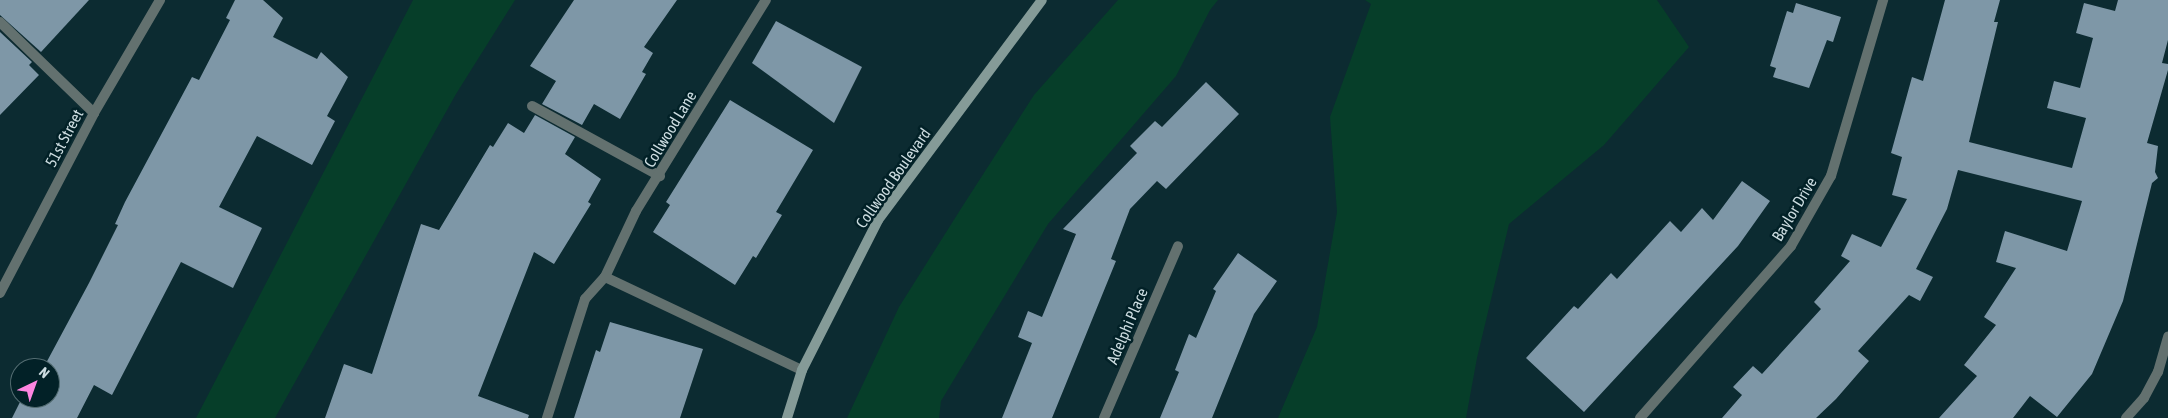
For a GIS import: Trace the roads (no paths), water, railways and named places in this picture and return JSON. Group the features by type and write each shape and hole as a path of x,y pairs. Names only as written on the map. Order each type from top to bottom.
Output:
{"main road":[{"name":"Collwood Boulevard","path":"787,418 802,370 878,220 1042,0"}],"street":[{"name":"51st Street","path":"0,293 94,113 160,0"},
{"name":"Collwood Lane","path":"547,418 585,299 605,277 636,211 660,176 766,0"},
{"name":"Baylor Drive","path":"1640,418 1792,246 1831,176 1884,0"},
{"path":"0,22 94,113"},
{"path":"532,106 660,176"},
{"name":"Adelphi Place","path":"1104,418 1178,246"},
{"path":"605,277 802,370"},
{"path":"2126,418 2144,398 2158,372 2168,336"}]}
